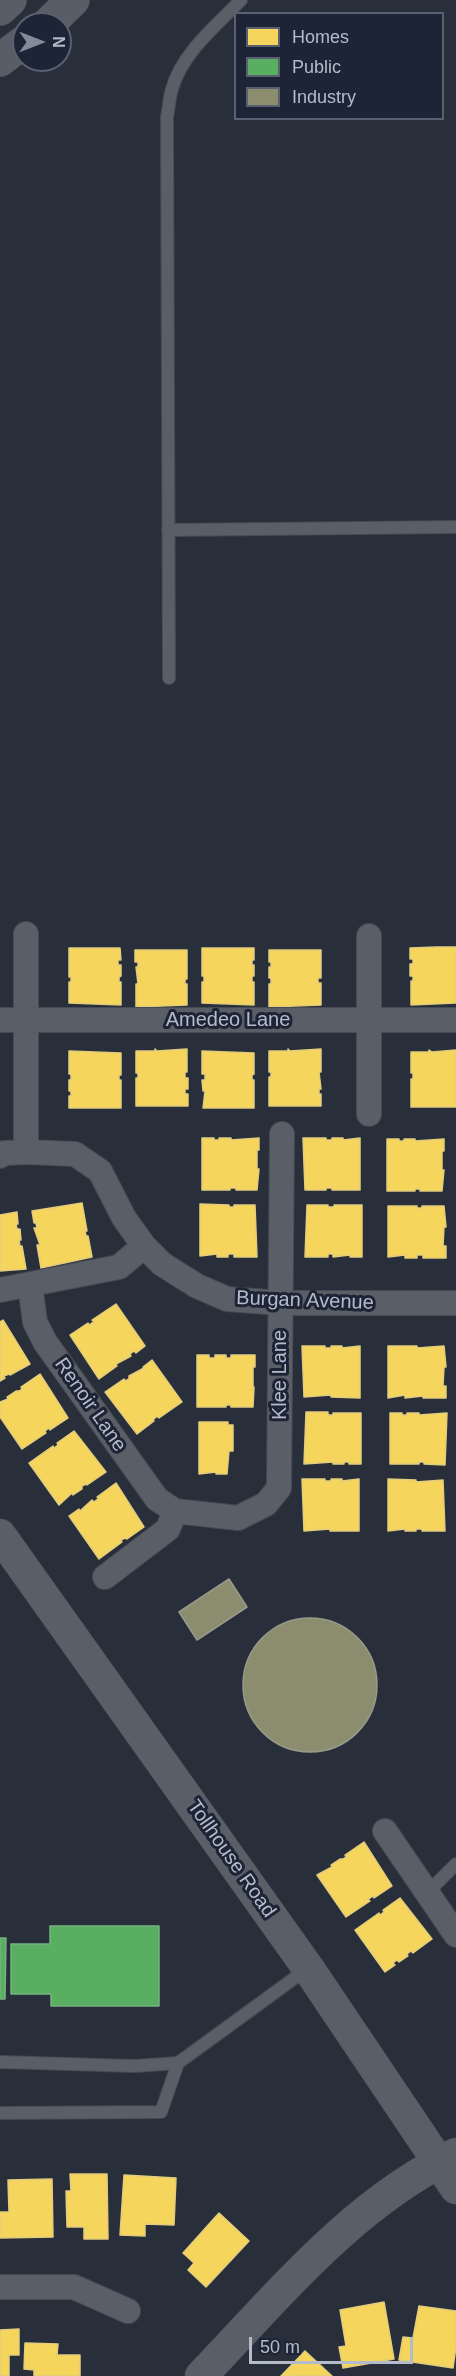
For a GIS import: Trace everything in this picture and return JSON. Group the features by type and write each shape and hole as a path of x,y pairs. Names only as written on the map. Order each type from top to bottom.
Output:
{"main road":[{"path":"0,9 10,0"},
{"path":"60,12 73,0"}],"street":[{"path":"7,1153 26,1020 26,934"},
{"path":"369,936 369,1114"},
{"name":"Amedeo Lane","path":"0,1020 456,1020"},
{"name":"Klee Lane","path":"175,1511 238,1518 266,1504 279,1488 282,1134"},
{"name":"Burgan Avenue","path":"7,1153 75,1154 100,1171 124,1218 144,1246 162,1264 197,1286 227,1299 280,1303 456,1303"},
{"path":"0,1290 119,1267 144,1246"},
{"name":"Renoir Lane","path":"30,1285 35,1322 45,1342 157,1500 175,1511"},
{"path":"105,1577 168,1529 175,1511"},
{"name":"Tollhouse Road","path":"0,1535 308,1968 447,2158 456,2188"},
{"path":"385,1831 456,1935"},
{"path":"201,2376 328,2244 384,2198 447,2158"},
{"path":"0,2287 74,2287 128,2311"}],"lane":[{"path":"169,678 167,117 172,87 184,62 197,45 242,0"},
{"path":"168,530 456,527"},
{"path":"427,1893 456,1864"},
{"path":"0,2062 135,2066 178,2063 308,1968"},
{"path":"0,2113 161,2112 178,2063"}],"building: Homes":[{"path":"456,947 456,1003 411,1005 413,976 410,976 410,964 413,964 413,959 410,959 410,948"},
{"path":"69,948 120,948 121,960 118,960 118,965 121,965 119,982 121,982 121,1005 69,1003 71,977 69,977"},
{"path":"202,948 254,948 252,982 254,982 254,1005 202,1003 204,976 202,976"},
{"path":"135,950 187,950 185,984 187,984 187,1005 136,1007 138,962 135,962"},
{"path":"269,950 321,950 321,978 318,978 318,983 321,983 321,1005 269,1007 271,962 269,962"},
{"path":"155,1049 157,1051 187,1049 185,1078 188,1078 188,1089 185,1089 185,1094 188,1094 188,1106 136,1106 138,1073 136,1073 136,1051 155,1051"},
{"path":"288,1049 290,1051 321,1049 319,1094 321,1094 321,1106 269,1106 271,1072 269,1072 269,1051 288,1051"},
{"path":"429,1050 432,1052 456,1050 456,1107 411,1107 413,1073 411,1073 411,1052 429,1052"},
{"path":"69,1051 121,1053 119,1080 121,1080 121,1108 69,1108 71,1074 69,1074"},
{"path":"202,1051 254,1053 252,1080 254,1080 254,1108 203,1108 205,1091 203,1091 202,1080 205,1080 205,1074 202,1074"},
{"path":"202,1138 219,1140 219,1138 231,1138 231,1140 259,1138 257,1190 230,1188 230,1190 202,1190"},
{"path":"303,1138 332,1140 332,1138 343,1138 343,1140 360,1138 360,1190 326,1188 326,1190 305,1190"},
{"path":"387,1139 404,1141 404,1139 415,1139 415,1141 444,1139 442,1191 415,1189 415,1191 387,1191"},
{"path":"82,1203 87,1231 85,1231 92,1257 41,1268 37,1245 40,1245 34,1228 37,1228 32,1211"},
{"path":"200,1204 229,1205 229,1207 255,1205 257,1257 234,1257 234,1254 228,1254 228,1257 217,1257 217,1254 200,1256"},
{"path":"307,1205 334,1207 334,1205 362,1205 362,1257 350,1257 350,1255 333,1257 333,1254 328,1254 328,1257 305,1257"},
{"path":"388,1206 422,1208 422,1206 444,1206 446,1227 444,1227 443,1246 446,1246 446,1258 423,1258 423,1255 417,1255 417,1258 405,1258 405,1255 388,1257"},
{"path":"17,1212 18,1224 16,1224 17,1229 20,1229 21,1240 19,1240 26,1269 0,1271 0,1215"},
{"path":"116,1304 145,1346 136,1353 134,1351 130,1354 131,1356 116,1364 117,1366 99,1379 70,1335 88,1323 89,1325 94,1322 92,1320"},
{"path":"3,1320 30,1364 4,1376 5,1378 0,1381 0,1322"},
{"path":"302,1346 331,1348 331,1346 342,1346 342,1348 360,1346 360,1398 331,1397 331,1395 304,1397"},
{"path":"388,1346 417,1346 417,1348 444,1346 446,1367 444,1367 443,1386 446,1386 446,1398 423,1398 423,1396 405,1398 405,1395 388,1398"},
{"path":"197,1355 209,1355 209,1358 215,1358 215,1355 226,1355 226,1358 231,1358 231,1355 255,1355 253,1407 226,1405 226,1407 197,1407"},
{"path":"152,1360 182,1402 159,1418 157,1416 137,1434 105,1392 124,1379 125,1381 129,1379 129,1376 144,1368"},
{"path":"40,1374 68,1418 50,1430 49,1428 45,1431 46,1433 22,1449 0,1417 0,1402 8,1399 7,1397 22,1389 21,1387"},
{"path":"306,1412 328,1412 328,1415 361,1413 361,1464 344,1462 344,1464 333,1464 333,1462 304,1464"},
{"path":"390,1413 407,1415 407,1413 419,1413 419,1415 447,1413 445,1465 424,1464 424,1462 390,1464"},
{"path":"199,1422 228,1422 228,1425 233,1425 233,1451 229,1451 227,1474 216,1474 216,1472 199,1474"},
{"path":"74,1431 106,1472 82,1486 82,1489 73,1495 72,1493 59,1505 29,1463 53,1446 54,1448 58,1445 57,1443"},
{"path":"302,1479 331,1481 331,1479 342,1479 342,1481 359,1479 359,1531 330,1531 330,1529 304,1531"},
{"path":"388,1479 416,1480 416,1482 443,1480 445,1531 416,1529 416,1531 405,1531 405,1529 388,1531"},
{"path":"116,1483 144,1527 127,1539 121,1540 122,1542 99,1559 69,1516 79,1509 80,1511 92,1500 94,1502 99,1498 97,1497"},
{"path":"364,1842 392,1886 374,1898 373,1896 368,1899 370,1901 346,1917 317,1875 332,1867 331,1865 346,1857 345,1855"},
{"path":"400,1898 432,1939 413,1953 411,1951 399,1962 397,1960 393,1963 395,1965 385,1972 355,1930 379,1913 380,1915 384,1912 383,1910"},
{"path":"70,2174 107,2174 108,2239 84,2239 84,2227 67,2227 66,2191 71,2191"},
{"path":"124,2175 176,2178 174,2225 145,2224 145,2236 120,2235"},
{"path":"52,2179 53,2237 0,2238 0,2212 9,2212 8,2180"},
{"path":"219,2213 249,2241 206,2287 188,2270 194,2263 183,2253"},
{"path":"384,2302 394,2359 343,2368 339,2347 346,2346 340,2310"},
{"path":"419,2306 456,2311 456,2347 453,2368 399,2360 403,2337 413,2338"},
{"path":"19,2329 19,2355 9,2355 9,2376 0,2376 0,2330"},
{"path":"25,2343 58,2344 57,2355 80,2355 80,2376 34,2376 34,2370 24,2369"},
{"path":"305,2351 332,2376 281,2376"}],"building: Public":[{"path":"50,1926 159,1926 159,2006 51,2006 51,1994 11,1994 11,1944 50,1944"},
{"path":"0,1938 6,1938 5,1999 0,1999"}],"building: Industry":[{"path":"229,1579 247,1607 197,1640 179,1612"},
{"path":"310,1618 335,1623 357,1638 372,1660 377,1685 372,1710 357,1732 335,1747 310,1752 285,1747 263,1732 248,1710 243,1685 248,1660 263,1638 285,1623"}]}
